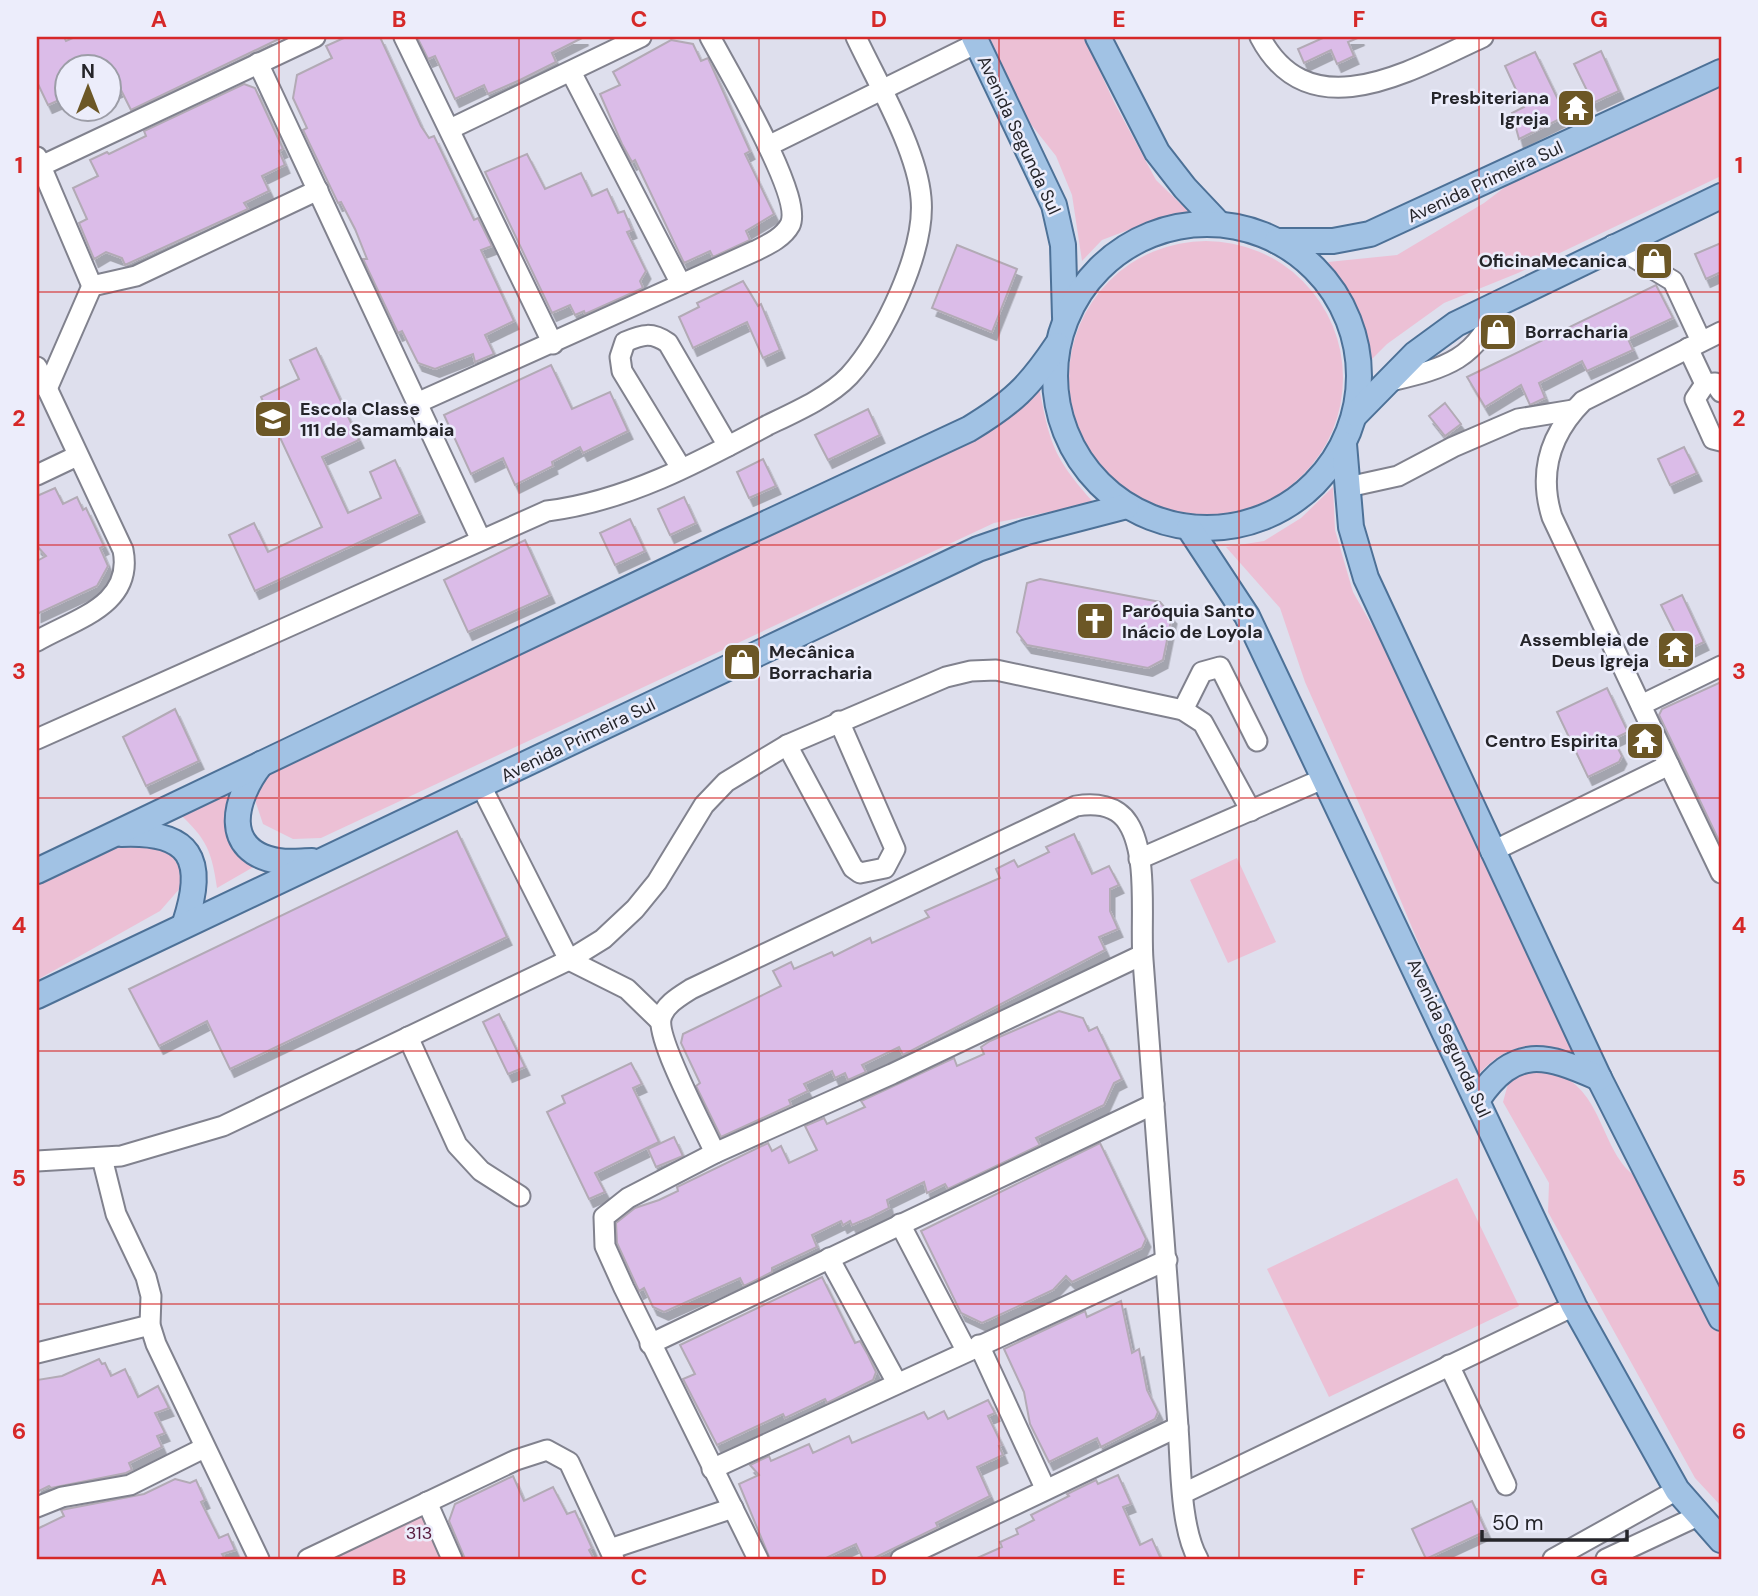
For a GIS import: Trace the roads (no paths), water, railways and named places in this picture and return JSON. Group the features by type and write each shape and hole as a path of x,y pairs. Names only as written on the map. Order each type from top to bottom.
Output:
{"main road":[{"path":"1098,37 1157,152 1185,188 1219,224"},
{"name":"Avenida Segunda Sul","path":"975,40 1054,205 1063,245 1065,317"},
{"name":"Avenida Primeira Sul","path":"1277,240 1333,240 1370,234 1721,72"},
{"path":"1356,414 1434,338 1613,245 1721,196"},
{"path":"1219,224 1249,230 1277,240 1312,265 1339,298 1355,335 1361,374 1356,414 1345,444 1324,476 1296,501 1263,519 1227,527 1189,528 1157,520 1127,506 1098,484 1076,456 1061,423 1054,384 1057,345 1065,317 1092,275 1131,244 1173,227 1219,224"},
{"path":"37,871 107,834 969,429 1004,407 1031,384 1057,345"},
{"path":"1345,444 1351,527 1366,578 1491,852 1599,1078 1721,1318"},
{"name":"Avenida Primeira Sul","path":"37,996 186,923 978,550 1027,532 1127,506"},
{"name":"Avenida Segunda Sul","path":"1189,528 1247,616 1574,1306 1677,1490 1721,1540"},
{"path":"261,763 241,794 236,814 241,836 248,845 268,858 320,862"},
{"path":"107,834 150,832 178,843 190,857 195,873 196,888 186,923"},
{"path":"1478,1099 1489,1084 1512,1063 1539,1057 1561,1061 1599,1078"}],"street":[{"path":"47,388 92,286 39,161 315,37"},
{"path":"404,37 553,344"},
{"path":"450,129 641,37"},
{"path":"417,403 553,344 773,242 790,225 792,202 768,146 710,37"},
{"path":"37,739 547,511 628,492 729,446 802,408 847,378 878,341 893,307 918,241 922,199 913,160 856,37"},
{"path":"1260,37 1268,52 1291,73 1308,82 1362,88 1395,78 1483,37"},
{"path":"768,146 881,92 975,40"},
{"path":"258,63 481,540"},
{"path":"571,72 681,284"},
{"path":"92,286 136,276 318,190"},
{"path":"1613,245 1673,281 1694,345 1713,388 1695,395 1696,407 1713,439 1721,441"},
{"path":"1721,332 1583,401 1566,417 1547,459 1547,500 1721,873"},
{"path":"681,468 622,371 620,357 625,342 641,335 655,334 668,343 729,446"},
{"path":"37,367 123,550 125,576 118,590 102,605 37,641"},
{"path":"1348,487 1398,476 1465,441 1518,419 1573,410"},
{"path":"37,475 77,456"},
{"path":"1641,705 1721,666"},
{"path":"1183,710 1202,672 1220,667 1257,741"},
{"path":"37,1161 102,1158 147,1150 223,1126 569,960 611,932 635,909 657,881 704,805 726,782 787,746 839,721 971,671 1033,676 1183,710 1203,723 1251,811"},
{"path":"787,746 853,868 859,873 885,868 895,849 839,721"},
{"path":"1491,852 1669,765"},
{"path":"1139,859 1325,778"},
{"path":"481,786 569,960 627,989 660,1020"},
{"path":"715,1153 665,1043 660,1020 664,1010 691,989 1076,806 1101,805 1120,813 1133,834 1139,859 1142,955 1178,1427 1184,1493 1198,1559"},
{"path":"758,1559 650,1344 605,1246 604,1217 628,1198 715,1153 892,1074 1142,955"},
{"path":"408,1037 457,1145 481,1171 520,1196"},
{"path":"650,1344 1154,1104"},
{"path":"102,1158 116,1214 146,1277 151,1296 150,1325 204,1448 260,1559"},
{"path":"900,1224 973,1347 1045,1488"},
{"path":"829,1258 897,1383"},
{"path":"712,1469 1167,1260"},
{"path":"1184,1493 1574,1306"},
{"path":"37,1353 150,1325"},
{"path":"1449,1365 1506,1485"},
{"path":"901,1559 1045,1488 1178,1427"},
{"path":"37,1507 62,1497 130,1485 204,1448"},
{"path":"315,1558 427,1502 540,1451 553,1451 569,1462 612,1554 733,1508"},
{"path":"1553,1559 1677,1490"},
{"path":"427,1502 452,1559"},
{"path":"1606,1559 1698,1516"}],"place":[{"name":"Presbiteriana Igreja","path":"1576,108"},
{"name":"OficinaMecanica","path":"1654,261"},
{"name":"Borracharia","path":"1498,332"},
{"name":"Escola Classe 111 de Samambaia","path":"273,419"},
{"name":"Paróquia Santo Inácio de Loyola","path":"1095,621"},
{"name":"Assembleia de Deus Igreja","path":"1676,650"},
{"name":"Mecânica Borracharia","path":"742,662"},
{"name":"Centro Espirita","path":"1645,741"}],"park label":[{"name":"313","path":"419,1533"}]}
